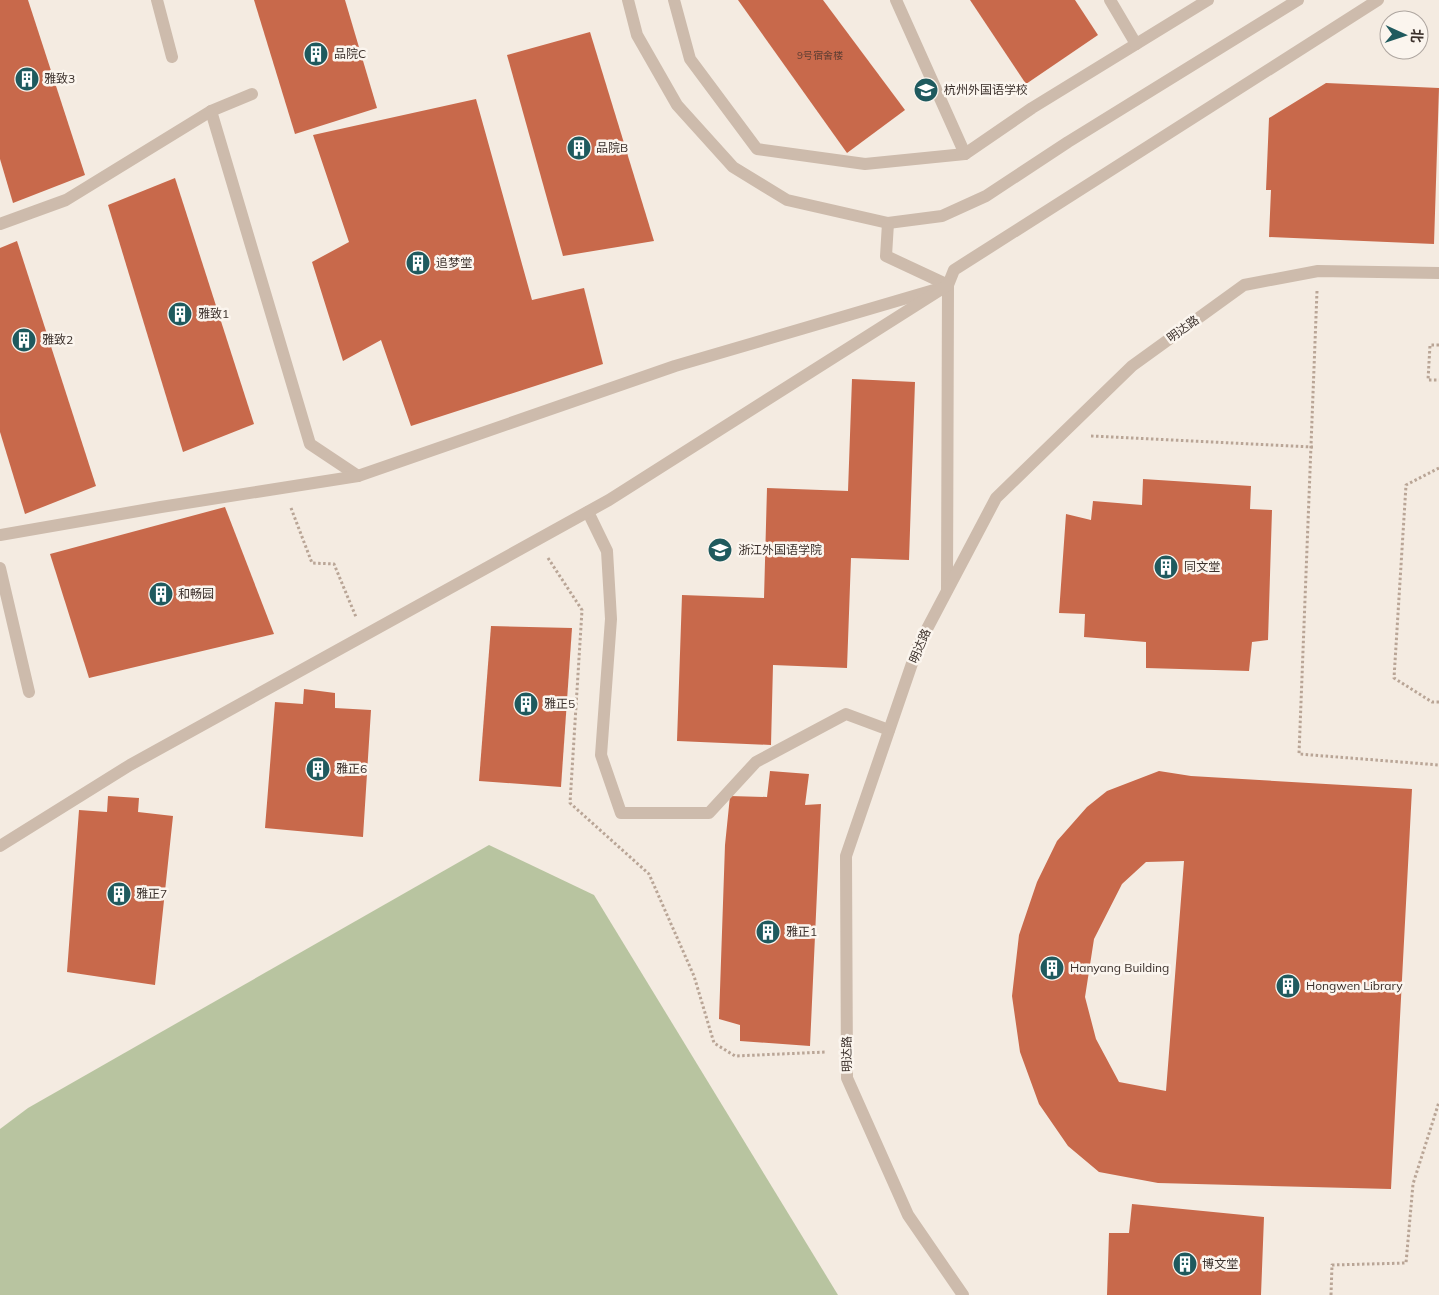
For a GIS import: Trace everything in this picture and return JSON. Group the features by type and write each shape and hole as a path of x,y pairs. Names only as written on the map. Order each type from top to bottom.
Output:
{"street":[{"path":"156,0 172,57"},
{"path":"628,0 637,35 677,105 733,168 787,200 888,223 942,216 986,196 1076,137 1298,0"},
{"path":"674,0 690,59 757,149 864,164 965,154 1032,108 1208,0"},
{"path":"896,0 965,154"},
{"path":"1110,0 1136,44"},
{"path":"947,591 948,285 954,270 1378,0"},
{"path":"0,224 66,200 211,111 252,94"},
{"path":"211,111 310,444 358,476"},
{"path":"888,223 886,256 948,285"},
{"name":"明达路","path":"963,1295 908,1215 847,1078 846,856 918,646 996,498 1132,366 1244,285 1318,271 1439,273"},
{"path":"0,535 358,476 675,366 948,285"},
{"path":"0,846 130,765 588,512 948,285"},
{"path":"588,512 607,551 611,619 601,755 621,813 709,813 756,762 846,714 889,730"},
{"path":"0,568 29,692"}],"path":[{"path":"1318,271 1313,447 1300,754 1439,765"},
{"path":"1439,345 1430,345 1428,380 1439,380"},
{"path":"1062,434 1313,447"},
{"path":"1439,468 1406,484 1394,678 1432,702 1439,702"},
{"path":"284,488 312,564 334,564 364,636"},
{"path":"537,540 582,610 570,803 649,874 694,976 714,1043 735,1056 847,1051"},
{"path":"1331,1295 1332,1265 1406,1263 1413,1184 1439,1102"}],"green space":[{"path":"489,845 594,895 838,1295 0,1295 0,1129 28,1108"}],"building":[{"name":"雅致3","path":"0,0 28,0 85,175 13,203 0,159"},
{"name":"品院C","path":"254,0 345,0 377,108 295,134"},
{"path":"738,0 823,0 905,110 847,153"},
{"path":"970,0 1075,0 1098,35 1026,84"},
{"name":"品院B","path":"590,32 654,241 563,256 507,55"},
{"path":"1326,83 1439,88 1434,244 1269,237 1271,190 1266,190 1269,118"},
{"name":"追梦堂","path":"476,99 532,300 584,288 603,364 411,426 381,340 343,361 312,262 349,242 313,135"},
{"name":"雅致1","path":"175,178 254,424 183,452 108,205"},
{"name":"雅致2","path":"17,241 96,486 25,514 0,432 0,248"},
{"path":"852,379 915,382 909,560 851,558 847,668 773,665 771,745 677,741 682,595 764,598 767,488 848,491"},
{"name":"同文堂","path":"1143,479 1251,486 1250,509 1272,510 1268,640 1252,642 1249,671 1146,668 1146,642 1084,637 1085,614 1059,613 1066,514 1091,520 1093,501 1142,505"},
{"name":"和畅园","path":"225,507 274,634 89,678 50,554"},
{"name":"雅正5","path":"491,626 572,628 561,787 479,781"},
{"name":"雅正6","path":"304,689 335,693 335,708 371,710 363,837 265,828 275,702 303,704"},
{"name":"雅正1","path":"770,771 809,774 805,805 821,804 810,1046 740,1041 740,1025 719,1019 725,845 730,796 767,797"},
{"name":"Hongwen Library","path":"1159,771 1191,776 1412,789 1391,1189 1158,1183 1099,1172 1068,1146 1039,1104 1020,1052 1012,996 1019,935 1037,882 1057,841 1087,807 1107,791","holes":["1184,861 1166,1091 1119,1082 1096,1039 1085,997 1094,939 1122,884 1146,862"]},
{"name":"雅正7","path":"108,796 139,798 138,812 173,816 155,985 67,972 79,810 107,812"},
{"name":"博文堂","path":"1132,1204 1264,1217 1261,1295 1107,1295 1109,1233 1129,1233"}],"place":[{"name":"品院C","path":"316,54"},
{"name":"雅致3","path":"27,79"},
{"name":"杭州外国语学校","path":"926,90"},
{"name":"品院B","path":"579,148"},
{"name":"追梦堂","path":"418,263"},
{"name":"雅致1","path":"180,314"},
{"name":"雅致2","path":"24,340"},
{"name":"浙江外国语学院","path":"720,550"},
{"name":"同文堂","path":"1166,567"},
{"name":"和畅园","path":"161,594"},
{"name":"雅正5","path":"526,704"},
{"name":"雅正6","path":"318,769"},
{"name":"雅正7","path":"119,894"},
{"name":"雅正1","path":"768,932"},
{"name":"Hanyang Building","path":"1052,968"},
{"name":"Hongwen Library","path":"1288,986"},
{"name":"博文堂","path":"1185,1264"}]}
